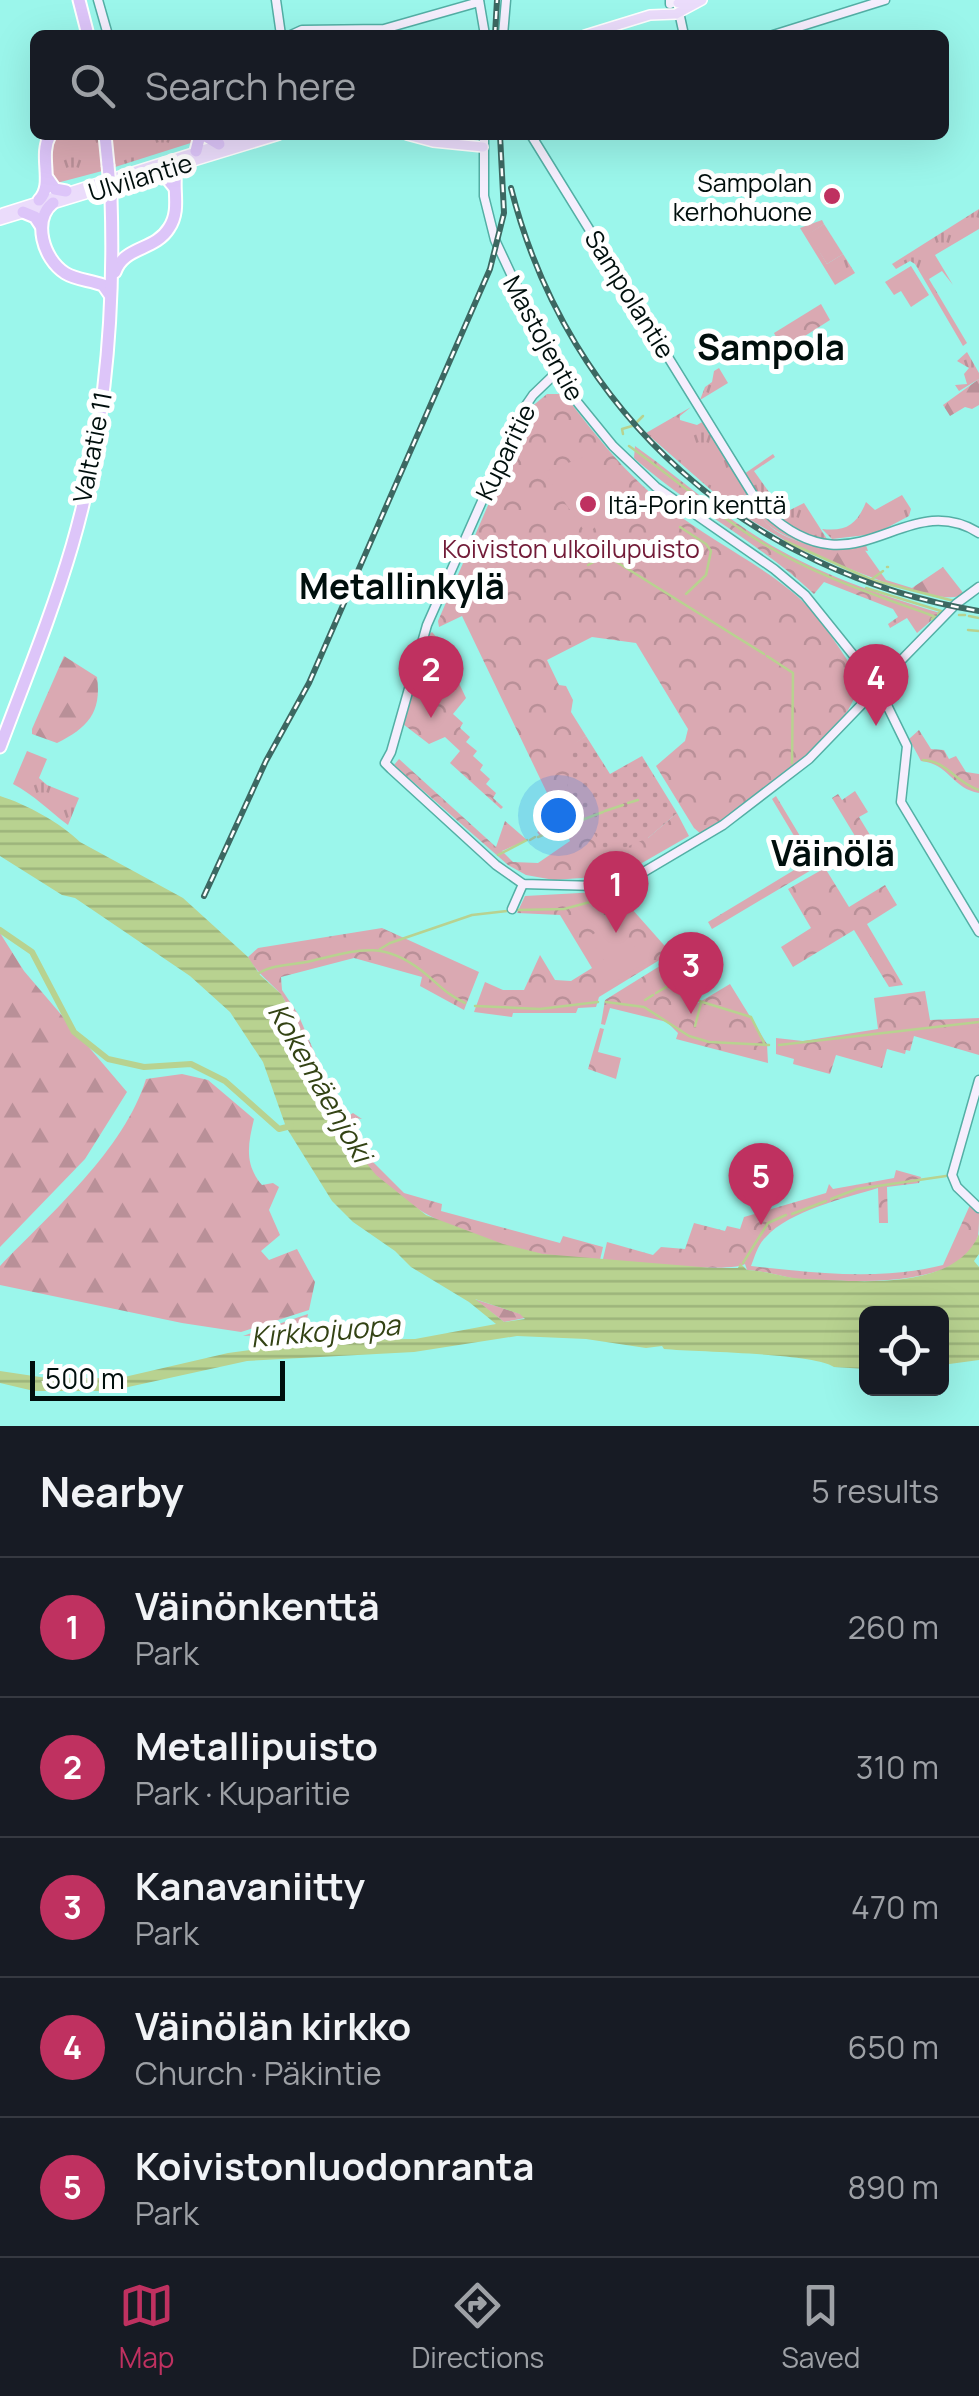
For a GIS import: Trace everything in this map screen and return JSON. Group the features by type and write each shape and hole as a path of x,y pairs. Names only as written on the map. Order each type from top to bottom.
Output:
{"highway":[{"path":"80,0 87,30"},
{"path":"38,200 45,193 43,153 48,140"},
{"name":"Valtatie 11","path":"0,747 80,516 102,408 112,280 106,140"},
{"path":"196,151 200,140"},
{"path":"211,140 219,144"},
{"path":"112,280 118,262 158,241 172,225 178,166"},
{"path":"161,170 174,188"},
{"path":"46,175 55,189 66,191"},
{"path":"41,226 44,212 53,203"},
{"path":"23,212 36,217 47,252 57,267 73,277 106,287 111,299"},
{"path":"112,246 124,252 133,251"},
{"path":"90,280 102,274 112,260"}],"main road":[{"path":"601,30 701,0"},
{"name":"Ulvilantie","path":"0,217 38,200 233,140"},
{"name":"Ulvilantie","path":"0,217 264,140"},
{"path":"426,140 484,141"}],"street":[{"path":"98,0 107,30"},
{"path":"276,0 281,29 302,30"},
{"path":"503,30 506,0"},
{"path":"789,30 885,0"},
{"path":"386,30 479,1 484,30"},
{"path":"674,6 682,30"},
{"name":"Sampolantie","path":"534,140 760,506 773,518 806,538 842,545 878,539 921,521 951,522 979,533"},
{"name":"Mastojentie","path":"484,141 484,196 492,230 512,281 558,372 601,433 632,466 680,505 774,569 804,595 857,661 902,736 907,754 901,802 979,932"},
{"name":"Kuparitie","path":"523,884 496,865 386,763 428,625 509,437 533,395 558,372"},
{"path":"512,909 523,884 597,886 620,882 656,866 766,795 844,725 901,660 956,604 979,587"},
{"path":"979,1080 953,1170 955,1184 979,1208"}],"green space":[{"path":"52,140 103,140 106,170 53,184 48,148"},
{"path":"109,140 197,140 197,141 112,168"},
{"path":"979,209 979,229 935,255 953,285 942,271 929,279 967,343 963,346 915,264 910,261 896,269 892,264"},
{"path":"822,220 824,224 809,234 827,264 843,254 855,273 835,285 800,228"},
{"path":"824,224 843,254 827,264 808,234"},
{"path":"911,266 929,295 911,307 901,291 894,295 885,282"},
{"path":"821,304 830,320 783,350 774,333"},
{"path":"967,352 979,379 959,391 955,385 967,384 964,374 969,368 957,361"},
{"path":"719,368 728,383 700,400 714,371"},
{"path":"979,379 979,405 965,407 950,416 943,405"},
{"name":"Koiviston ulkoilupuisto","path":"547,394 564,394 600,440 654,496 801,600 858,676 854,697 842,720 822,743 771,787 701,834 656,766 685,741 688,729 636,643 592,637 547,660 559,685 566,686 573,700 571,712 586,736 573,745 648,838 677,813 689,836 635,867 609,876 554,880 526,875 508,865 394,765 399,759 496,847 505,821 527,840 502,851 513,862 538,863 570,841 564,829 540,836 537,832 560,820 462,616 439,627 438,621 530,408"},
{"path":"691,407 680,420 697,425 704,421 750,492 785,529 834,546 866,545 868,551 827,549 786,536 763,519 765,515 745,493 742,499 732,499 734,510 646,433"},
{"path":"635,446 733,520 792,557 865,588 940,613 917,633 907,618 890,628 888,624 898,617 893,609 824,582 814,594 634,458"},
{"path":"773,454 775,457 754,471 784,513 804,503 827,539 857,540 816,539 780,518 744,474"},
{"name":"Itä-Porin kenttä","path":"584,457 612,486 608,514 587,535 544,472"},
{"path":"746,492 765,516 763,519 783,535 824,547 864,549 886,580 912,588 943,567 964,594 934,596 912,591 804,552 734,510 732,499 742,498"},
{"path":"902,495 911,509 909,516 875,534 832,539 822,529 850,525 866,502 875,510"},
{"path":"432,632 466,698 453,714 463,723 460,728 470,737 466,742 477,751 473,756 483,765 480,770 490,779 486,784 496,793 493,798 501,809 450,763 460,751 445,737 429,744 403,724 427,636"},
{"path":"64,656 97,677 98,690 90,718 57,743 32,734 32,729"},
{"path":"919,730 931,749 944,750 949,759 956,756 966,772 979,774 979,793 962,786 931,763 921,761 909,739"},
{"path":"586,736 610,774 642,756 677,813 648,838 607,855 567,788 573,744"},
{"path":"27,751 47,759 39,778 79,798 68,825 13,784"},
{"path":"855,791 868,812 859,817 870,835 858,841 832,798 838,794 842,800"},
{"path":"776,796 818,866 712,929 708,922 809,861 772,799"},
{"path":"825,868 849,907 885,885 897,905 867,924 903,985 889,987 854,930 793,967 781,947 811,928 788,889"},
{"path":"616,891 671,953 599,997 596,1007 578,1008 576,1013 513,1013 512,1017 474,1012 485,982 503,990 524,990 540,955 555,980 571,981 592,968 560,915 517,913 525,896"},
{"path":"613,921 646,962 617,981 589,937"},
{"path":"382,928 479,972 464,1010 420,986 422,977 354,958 281,977 282,990 298,1014 330,1089 338,1092 335,1104 340,1120 353,1113 362,1119 354,1118 348,1137 404,1193 442,1204 441,1211 560,1243 563,1236 603,1247 600,1260 528,1252 455,1228 390,1189 364,1164 343,1135 295,1019 278,991 248,957 258,948"},
{"path":"0,933 24,971 127,1092 85,1159 0,1247"},
{"path":"663,964 683,997 698,1003 730,984 767,1044 768,1063 676,1039 678,1033 667,1022 610,1008 605,1025 601,1024 605,1000"},
{"path":"925,991 930,1020 979,1018 979,1055 914,1036 910,1051 905,1054 887,1049 882,1068 836,1055 830,1074 793,1064 794,1059 776,1054 776,1038 803,1041 878,1029 874,998"},
{"path":"600,1028 604,1029 598,1052 621,1058 616,1079 588,1069"},
{"path":"182,1074 208,1080 254,1119 249,1145 252,1169 262,1185 273,1183 279,1187 269,1210 280,1235 261,1251 269,1260 297,1249 315,1282 309,1310 241,1332 0,1285 0,1266 104,1155 136,1105 146,1079"},
{"path":"896,1170 921,1177 919,1183 887,1187 888,1223 879,1223 878,1188 834,1201 776,1228 761,1243 751,1266 871,1274 943,1265 970,1205 979,1213 978,1236 968,1253 951,1266 903,1279 849,1281 792,1278 747,1270 745,1264 698,1268 603,1259 607,1242 653,1255 661,1247 685,1249 694,1223 725,1231 727,1226 740,1229 744,1217 826,1193 829,1184 833,1189 894,1178"},
{"path":"474,1299 521,1314 525,1318 504,1322"},
{"path":"308,1314 304,1334 243,1336"}],"water":[{"name":"Kokemäenjoki","path":"0,796 43,815 80,842 183,898 248,957 260,975 281,994 301,1030 343,1134 376,1175 426,1215 503,1244 543,1254 713,1268 738,1268 740,1263 747,1270 793,1278 852,1281 903,1279 949,1266 967,1253 979,1234 979,1254 974,1261 979,1267 979,1360 949,1364 949,1306 859,1306 859,1369 780,1356 517,1336 414,1352 247,1361 110,1391 34,1391 0,1383 0,1371 47,1378 120,1378 228,1353 327,1340 415,1339 496,1324 469,1302 411,1267 332,1201 286,1127 263,1062 230,1012 190,976 75,898 62,895 0,856","holes":["475,1299 520,1314 525,1319 504,1322"]}],"waterway":[{"path":"636,423 643,416"},
{"path":"623,434 622,429 632,426"},
{"path":"629,446 725,519 779,553 841,582 935,617 932,619"},
{"path":"680,527 711,551 706,575 686,594"},
{"path":"785,541 872,580 954,601"},
{"path":"607,556 764,654"},
{"path":"588,565 603,557"},
{"path":"872,579 883,571"},
{"path":"866,588 941,611 938,614"},
{"path":"959,615 965,615"},
{"path":"969,616 979,618"},
{"path":"968,630 979,631"},
{"path":"767,656 793,673 792,763"},
{"path":"923,760 939,764 979,790"},
{"path":"628,803 638,800"},
{"path":"605,811 623,805"},
{"path":"569,825 603,812"},
{"path":"538,837 565,826"},
{"path":"530,840 535,837"},
{"path":"498,855 527,840"},
{"path":"518,910 564,909 605,898"},
{"path":"380,949 472,915 507,911"},
{"path":"0,930 32,952 74,1032 108,1059 144,1067 191,1064 225,1081 279,1129 291,1126"},
{"path":"259,973 342,954 381,951 408,961 465,1003"},
{"path":"663,963 686,997 751,1017 765,1045"},
{"path":"656,993 675,982"},
{"path":"645,1000 653,995"},
{"path":"475,1006 540,1009 598,1002"},
{"path":"606,1002 644,1007 689,1036 709,1042 769,1045"},
{"path":"695,1026 701,1003"},
{"path":"779,1045 979,1022"},
{"path":"831,1199 857,1189 946,1176"},
{"path":"792,1214 826,1201"},
{"path":"743,1263 768,1223 786,1215"}],"railway":[{"path":"495,30 497,0"},
{"path":"204,896 266,761 309,683 490,269 504,213 500,140"},
{"path":"511,188 538,270 576,344 624,411 680,470 745,520 817,561 895,591 979,611"}],"place":[{"name":"Sampolan kerhohuone","path":"832,196"},
{"name":"Itä-Porin kenttä","path":"588,504"},
{"name":"Metallipuisto","path":"431,718"},
{"name":"Väinölän kirkko","path":"876,726"},
{"name":"Väinönkenttä","path":"616,933"},
{"name":"Kanavaniitty","path":"691,1014"},
{"name":"Koivistonluodonranta","path":"761,1225"}],"district":[{"name":"Sampola","path":"771,347"},
{"name":"Metallinkylä","path":"402,586"},
{"name":"Väinölä","path":"833,853"}],"water label":[{"name":"Kirkkojuopa","path":"325,1330"}]}
